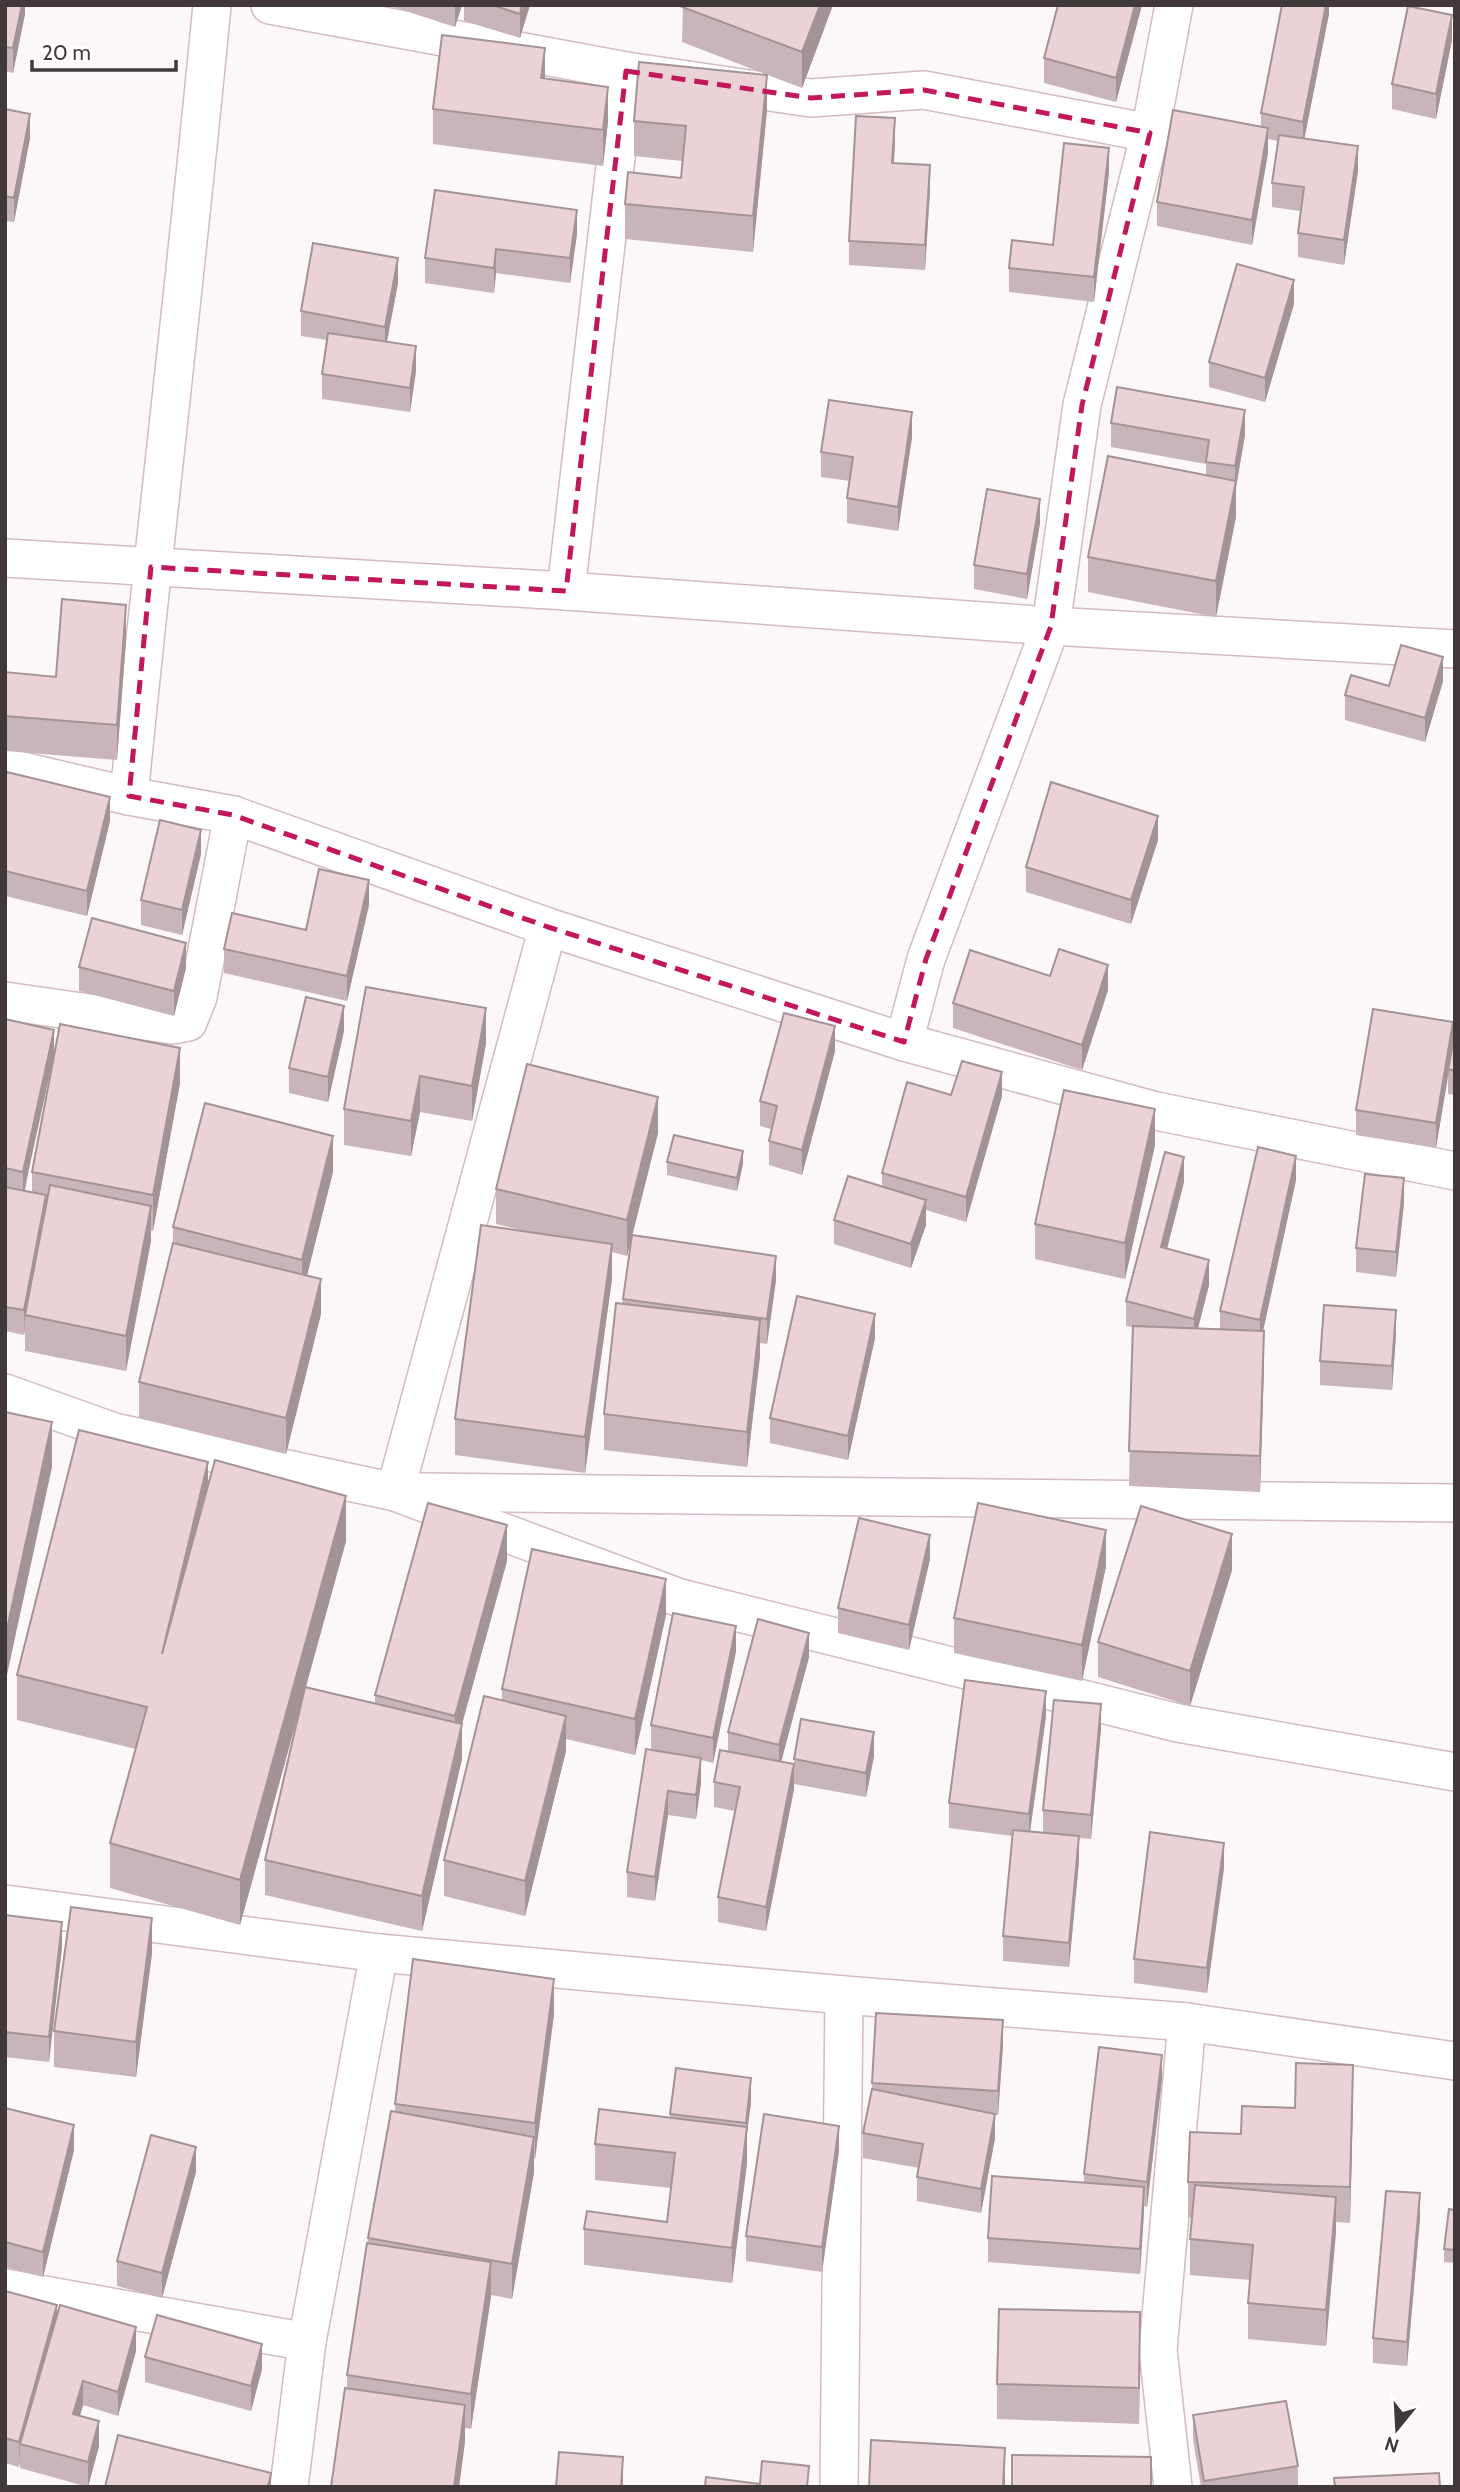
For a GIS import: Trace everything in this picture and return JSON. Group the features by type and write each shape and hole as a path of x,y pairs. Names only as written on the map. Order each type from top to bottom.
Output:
{"street":[{"path":"129,796 151,568 190,237 212,5"},
{"path":"270,5 626,71 811,98 924,90 1150,132"},
{"path":"904,1042 926,959 1051,626 1082,405 1150,132 1174,5"},
{"path":"566,591 626,71"},
{"path":"5,558 566,591 1051,626 1455,649"},
{"path":"5,768 129,796 233,815 548,927 904,1042 1156,1111 1455,1171"},
{"path":"5,1001 172,1025 188,1022 198,997 233,815"},
{"path":"395,1492 548,927"},
{"path":"5,1393 114,1432 395,1492 680,1598 1178,1723 1455,1772"},
{"path":"395,1492 1455,1503"},
{"path":"5,1904 379,1953 844,1995 1187,2022 1455,2061"},
{"path":"289,2487 307,2342 379,1953"},
{"path":"839,2487 844,1995"},
{"path":"1174,2487 1158,2350 1187,2022"},
{"path":"5,2288 307,2342"}],"highlighted area":[{"path":"626,71 811,98 924,90 1150,133 1082,405 1051,626 926,959 904,1042 548,927 233,815 129,796 151,567 566,591"}],"building":[{"path":"5,5 22,5 13,48 5,47"},
{"path":"492,5 522,5 520,14"},
{"path":"820,5 802,52 682,7"},
{"path":"1058,5 1135,5 1116,78 1044,58"},
{"path":"1282,5 1326,5 1303,122 1261,113"},
{"path":"1408,6 1452,15 1436,94 1392,84"},
{"path":"442,35 545,48 541,78 608,87 603,130 433,109"},
{"path":"639,62 767,75 753,216 625,204 628,172 681,178 686,126 634,121"},
{"path":"5,109 30,114 14,198 5,196"},
{"path":"1173,110 1268,128 1252,220 1157,202"},
{"path":"856,116 895,118 892,163 930,165 925,245 849,241"},
{"path":"1279,135 1358,146 1344,240 1298,233 1304,187 1272,183"},
{"path":"1064,143 1109,148 1094,277 1009,268 1012,240 1053,245"},
{"path":"435,190 577,210 570,258 496,249 494,268 425,258"},
{"path":"313,243 398,258 385,327 301,311"},
{"path":"1237,264 1294,280 1265,378 1209,362"},
{"path":"328,333 416,346 410,388 322,374"},
{"path":"1117,387 1245,410 1235,466 1206,462 1209,440 1111,423"},
{"path":"829,400 912,412 898,507 847,498 853,457 821,452"},
{"path":"1108,456 1236,481 1216,581 1088,557"},
{"path":"987,489 1040,499 1027,574 974,565"},
{"path":"62,599 126,605 117,725 5,716 5,672 56,677"},
{"path":"1401,645 1443,657 1425,718 1345,695 1351,675 1389,686"},
{"path":"7,772 110,797 87,891 5,871"},
{"path":"1051,782 1158,816 1131,900 1026,867"},
{"path":"160,820 201,830 182,910 141,900"},
{"path":"319,869 369,880 347,976 224,949 232,913 306,930"},
{"path":"92,918 186,943 174,991 79,967"},
{"path":"1059,949 1108,965 1082,1045 953,1003 970,950 1050,976"},
{"path":"366,987 486,1008 472,1086 420,1076 411,1121 344,1109"},
{"path":"306,997 344,1006 328,1077 289,1068"},
{"path":"1373,1009 1453,1022 1436,1123 1356,1110"},
{"path":"784,1013 835,1026 802,1150 769,1141 777,1106 760,1101"},
{"path":"5,1019 54,1030 23,1172 5,1168"},
{"path":"60,1024 180,1048 153,1195 32,1172"},
{"path":"1455,1034 1455,1071 1448,1069"},
{"path":"962,1061 1002,1072 966,1197 882,1173 907,1082 951,1095"},
{"path":"527,1064 658,1097 627,1220 496,1189"},
{"path":"1064,1090 1155,1109 1125,1243 1035,1224"},
{"path":"205,1103 333,1136 302,1260 173,1227"},
{"path":"674,1135 743,1151 737,1178 667,1162"},
{"path":"1258,1147 1296,1156 1260,1320 1220,1311"},
{"path":"1165,1152 1184,1157 1161,1247 1209,1260 1194,1319 1126,1301"},
{"path":"1365,1174 1404,1178 1396,1252 1356,1248"},
{"path":"848,1176 926,1200 911,1244 834,1220"},
{"path":"50,1185 151,1206 126,1336 25,1315"},
{"path":"5,1187 46,1195 24,1310 5,1307"},
{"path":"481,1225 612,1244 585,1437 455,1419"},
{"path":"632,1235 776,1256 767,1319 623,1299"},
{"path":"173,1243 321,1279 286,1418 139,1382"},
{"path":"797,1296 875,1314 848,1436 770,1418"},
{"path":"616,1303 760,1320 747,1432 604,1414"},
{"path":"1324,1305 1396,1310 1392,1366 1320,1361"},
{"path":"1133,1326 1264,1331 1260,1456 1129,1451"},
{"path":"5,1412 52,1422 5,1638"},
{"path":"79,1430 208,1462 162,1654 215,1460 346,1496 240,1880 110,1843 147,1707 17,1675"},
{"path":"428,1503 507,1525 455,1716 375,1695"},
{"path":"978,1503 1106,1530 1082,1645 954,1618"},
{"path":"1141,1506 1232,1534 1190,1671 1098,1642"},
{"path":"859,1518 930,1535 909,1625 838,1608"},
{"path":"532,1549 666,1579 635,1719 502,1689"},
{"path":"673,1613 736,1626 713,1738 651,1725"},
{"path":"758,1619 809,1633 779,1745 728,1732"},
{"path":"965,1680 1046,1691 1029,1814 949,1803"},
{"path":"305,1687 462,1724 422,1896 265,1860"},
{"path":"484,1696 566,1716 525,1881 444,1860"},
{"path":"1054,1700 1101,1704 1091,1815 1043,1810"},
{"path":"801,1719 874,1732 866,1773 794,1759"},
{"path":"646,1749 701,1758 696,1795 668,1791 655,1877 627,1872"},
{"path":"720,1750 794,1764 766,1907 718,1897 740,1787 714,1782"},
{"path":"1013,1830 1079,1836 1069,1943 1003,1936"},
{"path":"1150,1832 1224,1843 1207,1968 1134,1959"},
{"path":"71,1907 152,1918 136,2042 54,2031"},
{"path":"5,1915 62,1922 49,2037 5,2032"},
{"path":"413,1959 554,1979 535,2123 395,2104"},
{"path":"876,2013 1003,2020 998,2091 872,2083"},
{"path":"1099,2047 1162,2055 1147,2182 1084,2174"},
{"path":"1296,2063 1353,2065 1350,2187 1188,2182 1190,2132 1241,2134 1242,2106 1295,2108"},
{"path":"676,2068 751,2078 746,2123 670,2114"},
{"path":"872,2089 995,2114 981,2189 917,2177 923,2144 863,2133"},
{"path":"5,2108 74,2125 43,2252 5,2242"},
{"path":"599,2109 747,2127 732,2248 584,2229 587,2211 667,2222 675,2153 595,2144"},
{"path":"391,2111 534,2137 512,2264 368,2238"},
{"path":"764,2114 839,2126 822,2247 746,2236"},
{"path":"151,2135 196,2147 162,2273 117,2261"},
{"path":"992,2176 1144,2187 1140,2249 988,2238"},
{"path":"1195,2185 1336,2197 1326,2310 1248,2303 1253,2245 1190,2239"},
{"path":"1386,2191 1420,2193 1407,2342 1373,2338"},
{"path":"1449,2209 1455,2210 1455,2250 1444,2249"},
{"path":"367,2243 491,2262 471,2394 347,2375"},
{"path":"5,2291 57,2305 19,2442 5,2438"},
{"path":"60,2305 136,2327 118,2392 83,2381 73,2414 99,2421 88,2462 20,2444"},
{"path":"999,2309 1140,2312 1139,2388 997,2384"},
{"path":"157,2315 262,2344 251,2386 145,2357"},
{"path":"345,2388 465,2405 454,2487 331,2487"},
{"path":"1286,2401 1298,2466 1204,2481 1193,2415"},
{"path":"118,2435 271,2473 268,2487 105,2487"},
{"path":"871,2440 1005,2448 1003,2487 869,2487"},
{"path":"559,2452 623,2457 621,2487 556,2487"},
{"path":"1012,2455 1151,2457 1151,2487 1012,2487"},
{"path":"762,2461 809,2466 807,2487 705,2487 706,2477 760,2484"},
{"path":"1439,2473 1440,2487 1335,2487 1334,2478"}]}
